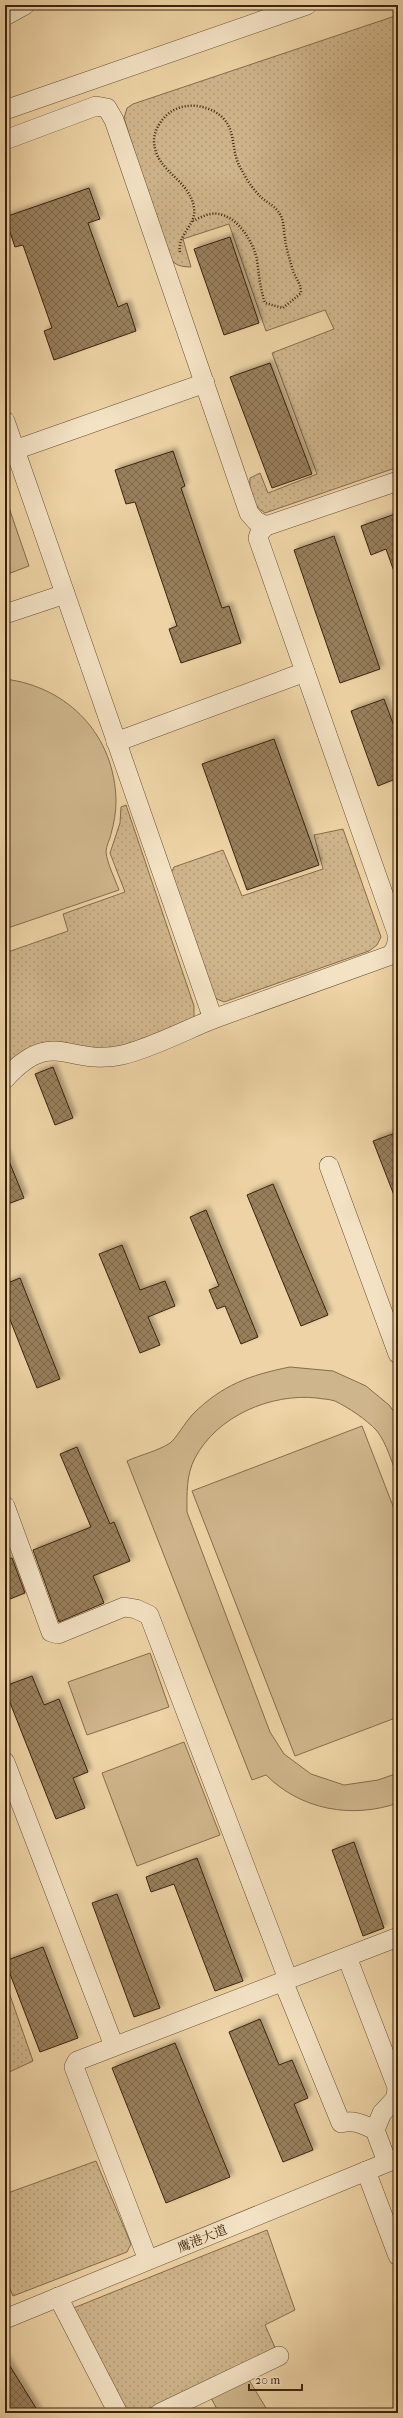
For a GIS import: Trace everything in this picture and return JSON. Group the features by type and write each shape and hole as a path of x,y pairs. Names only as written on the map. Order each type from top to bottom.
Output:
{"street":[{"path":"5,16 25,5"},
{"path":"5,110 308,5"},
{"path":"5,140 96,106 107,108 114,120 249,513 256,521 266,526"},
{"path":"15,450 205,383"},
{"path":"5,421 213,1019"},
{"path":"5,1079 18,1065 34,1055 50,1050 65,1051 88,1058 105,1058 124,1055 213,1019 391,955 396,947 398,936 258,538 260,532 266,526 398,481"},
{"path":"5,614 65,594"},
{"path":"116,742 305,672"},
{"path":"329,1166 391,1316 398,1354"},
{"path":"5,1506 52,1632 58,1634 124,1607 136,1609 149,1615 285,1980 341,2123 348,2121 360,2123 375,2130 392,2160"},
{"path":"5,1762 114,2046"},
{"path":"148,2260 74,2067 77,2061 398,1937"},
{"path":"347,1957 397,2087 396,2098 382,2113 375,2130"},
{"name":"鹰港大道","path":"5,2319 392,2160"},
{"path":"366,2171 398,2256"},
{"path":"58,2297 118,2413"},
{"path":"160,2413 279,2356"}],"path":[{"path":"181,256 179,244 185,231 193,221 206,215 219,214 231,218 250,241 257,259 259,286 265,303 283,308 301,293 301,286 294,274 288,255 284,223 278,210 259,195 238,164 229,125 221,116 209,109 196,106 180,106 169,113 161,123 156,131 154,141 156,157 163,168 173,175 187,190 193,201 195,211 193,221"}],"shaded area":[{"path":"398,15 398,467 265,513 260,510 252,498 250,478 260,473 268,493 317,474 272,353 334,329 325,310 266,331 229,224 183,239 191,267 178,265 172,261 165,250 124,118 127,108 133,104"},
{"path":"5,496 29,566 5,575"},
{"path":"5,679 28,684 49,692 68,704 84,719 97,736 107,756 114,777 116,809 106,852 109,866 119,890 5,929"},
{"path":"126,805 194,1006 194,1018 183,1027 108,1051 60,1042 29,1048 5,1068 5,953 68,931 63,914 125,892 110,853 120,823 121,807"},
{"path":"343,829 381,937 377,945 369,951 224,1002 217,999 209,991 170,875 174,867 223,850 242,896 323,869 314,835"},
{"path":"290,1367 333,1371 366,1386 389,1405 398,1417 398,1478 381,1436 368,1422 357,1414 335,1401 330,1400 299,1397 282,1399 247,1410 231,1419 217,1430 205,1443 195,1458 190,1471 187,1512 270,1732 284,1754 311,1774 344,1785 378,1780 398,1773 398,1803 381,1808 345,1810 328,1808 295,1796 280,1787 266,1775 252,1780 127,1461 170,1443 193,1414 226,1388 249,1378"},
{"path":"362,1426 398,1519 398,1717 295,1756 192,1491"},
{"path":"150,1653 169,1707 87,1735 68,1682"},
{"path":"184,1742 220,1835 137,1866 102,1773"},
{"path":"5,1981 33,2061 5,2074"},
{"path":"96,2161 131,2244 127,2252 13,2296 5,2277 5,2194"},
{"path":"267,2230 295,2310 265,2325 277,2352 156,2406 138,2412 120,2407 71,2309"},
{"path":"246,2375 269,2413 219,2413 210,2396"}],"building":[{"path":"89,188 100,219 88,223 118,307 127,303 136,331 54,360 44,331 52,328 23,245 15,247 5,217"},
{"path":"230,237 259,323 224,335 194,249"},
{"path":"270,363 312,474 272,488 230,377"},
{"path":"173,451 185,486 181,488 222,608 229,606 241,643 181,663 169,629 177,626 135,502 126,504 115,470"},
{"path":"398,513 398,577 396,577 386,549 371,555 361,526"},
{"path":"334,536 380,669 340,683 294,550"},
{"path":"384,699 398,737 398,778 378,786 351,711"},
{"path":"274,739 319,865 247,890 202,764"},
{"path":"53,1067 73,1118 55,1125 35,1074"},
{"path":"398,1132 398,1202 397,1203 373,1141"},
{"path":"5,1151 24,1198 5,1205"},
{"path":"273,1184 328,1315 301,1326 247,1195"},
{"path":"206,1210 258,1337 241,1344 225,1306 217,1309 209,1290 219,1286 190,1217"},
{"path":"122,1245 140,1290 165,1281 175,1306 148,1317 160,1345 140,1353 99,1254"},
{"path":"20,1278 60,1379 37,1388 5,1307 5,1284"},
{"path":"77,1447 110,1524 114,1522 130,1561 93,1576 104,1603 59,1622 33,1550 91,1527 60,1454"},
{"path":"12,1558 25,1593 5,1601 5,1561"},
{"path":"32,1676 44,1705 59,1699 88,1772 73,1778 85,1808 56,1819 5,1690 5,1686"},
{"path":"354,1842 384,1928 363,1936 332,1850"},
{"path":"197,1858 243,1981 215,1991 174,1884 151,1892 146,1877"},
{"path":"117,1894 160,2008 134,2017 92,1903"},
{"path":"43,1947 78,2038 40,2052 5,1961"},
{"path":"260,2019 279,2065 292,2060 308,2098 294,2104 313,2150 283,2162 229,2032"},
{"path":"175,2043 230,2177 166,2203 112,2068"},
{"path":"5,2358 39,2413 10,2413 5,2404"}]}
